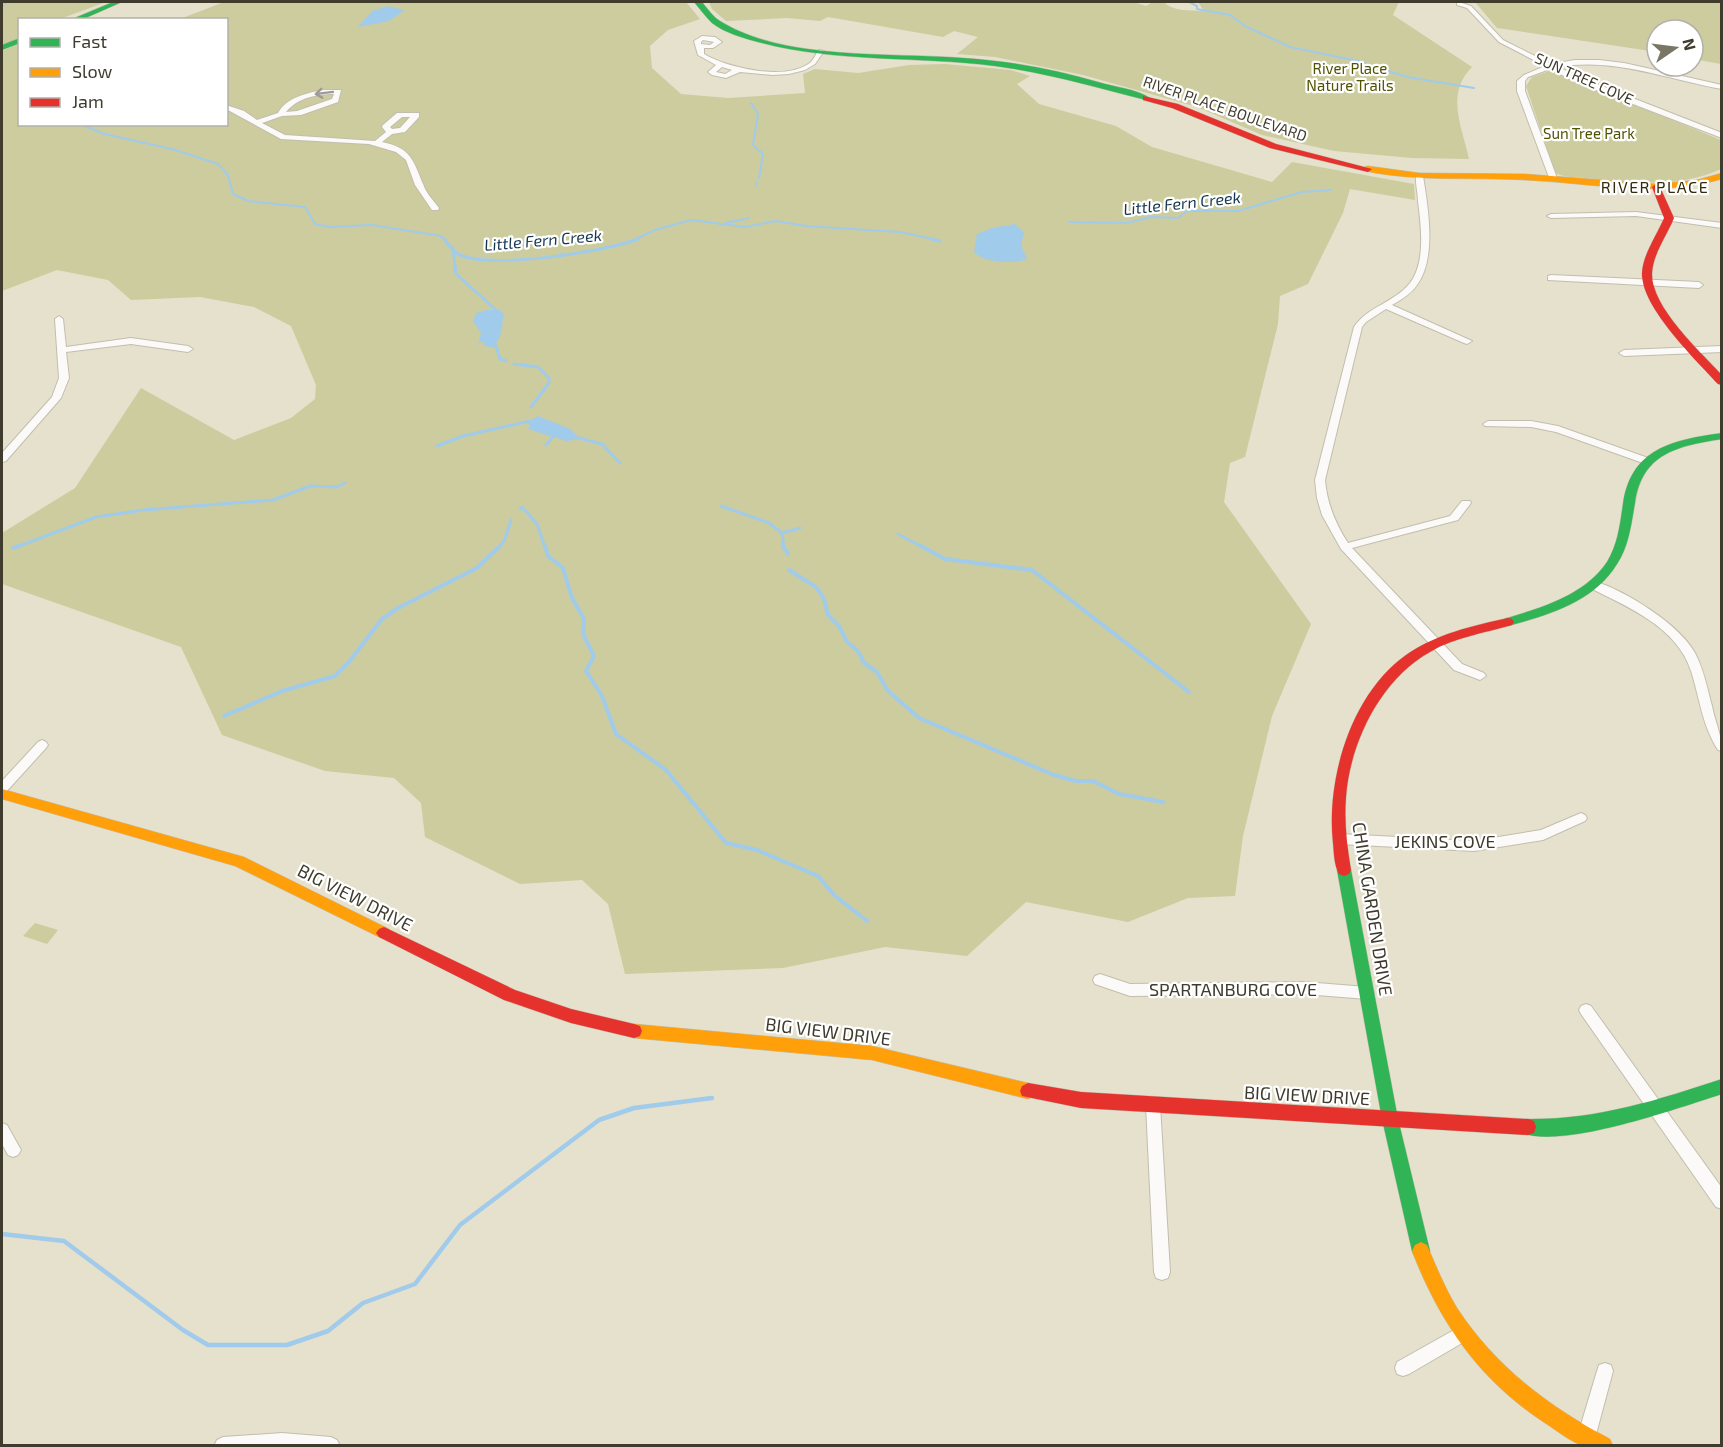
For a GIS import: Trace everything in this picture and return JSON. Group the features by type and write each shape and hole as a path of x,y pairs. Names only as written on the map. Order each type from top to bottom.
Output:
{"street":[{"path":"78,18 118,2"},
{"name":"RIVER PLACE BOULEVARD","path":"698,2 711,19 733,32 775,46 816,51 963,60 1039,70 1192,112 1273,146 1357,167 1419,176 1553,178 1656,187 1698,183 1722,176"},
{"name":"SUN TREE COVE","path":"1459,4 1469,7 1501,41 1552,67 1581,81 1722,136"},
{"path":"2,48 18,41"},
{"path":"700,47 701,55 721,64 771,73 813,64 816,51"},
{"path":"1553,178 1521,91 1521,81 1533,73 1582,62 1609,62 1722,87"},
{"path":"721,64 712,72 714,75 726,76 740,69"},
{"path":"257,122 281,114 298,113 335,100 338,92 322,91 287,104 281,114"},
{"path":"228,108 244,113 274,134 293,138 376,144 396,149 410,160 421,188 435,208"},
{"path":"376,144 390,132"},
{"path":"1419,176 1426,218 1420,272 1408,290 1384,305 1358,327 1320,480 1324,508 1346,547 1458,667 1480,676"},
{"path":"1656,187 1669,218 1647,274 1649,283 1661,309 1722,382"},
{"path":"1551,216 1636,214 1722,226"},
{"path":"1551,278 1699,285"},
{"path":"1384,305 1467,341"},
{"path":"2,459 56,398 64,378 59,319"},
{"path":"62,350 131,341 188,349"},
{"path":"1624,353 1722,349"},
{"path":"1488,424 1531,424 1558,429 1647,461 1666,450 1722,436"},
{"name":"CHINA GARDEN DRIVE","path":"1603,1446 1537,1407 1497,1372 1463,1333 1444,1304 1419,1249 1390,1119 1366,993 1340,839 1339,799 1345,767 1361,724 1382,687 1405,662 1436,643 1549,609 1594,585 1611,567 1623,543 1632,486 1647,461"},
{"path":"1346,547 1454,518 1466,503"},
{"path":"1594,585 1648,614 1686,650 1695,666 1708,720 1722,747"},
{"path":"2,789 42,745"},
{"name":"BIG VIEW DRIVE","path":"2,794 239,861 510,995 571,1016 635,1031 872,1053 1041,1094 1081,1100 1548,1128 1604,1121 1656,1109 1722,1086"},
{"name":"JEKINS COVE","path":"1340,839 1474,846 1543,835 1581,818"},
{"name":"SPARTANBURG COVE","path":"1100,980 1130,990 1304,988 1366,993"},
{"path":"1586,1010 1722,1202"},
{"path":"1153,1105 1162,1272"},
{"path":"2,1130 13,1150"},
{"path":"1403,1368 1463,1333"},
{"path":"1586,1438 1605,1371"},
{"path":"223,1446 282,1442 331,1446"}],"green space":[{"path":"2,2 106,2 63,18 18,18 18,126 228,126 228,18 183,18 224,2 686,2 700,19 668,30 650,46 652,68 681,94 728,98 805,93 803,74 815,69 858,73 909,65 945,64 1011,70 1030,76 1017,84 1039,104 1116,126 1152,147 1272,182 1292,162 1414,184 1415,200 1350,189 1343,213 1308,284 1280,296 1278,324 1245,457 1230,463 1224,502 1311,624 1272,716 1243,836 1235,896 1188,898 1128,922 1026,902 967,956 885,947 783,968 625,974 608,904 582,880 520,884 425,837 421,803 394,778 325,771 222,735 181,647 2,584 2,533 75,488 141,388 234,440 291,418 315,399 316,385 291,326 254,307 200,297 131,300 108,280 57,270 2,291 2,51 11,47 2,44"},
{"name":"River Place Nature Trails","path":"709,2 1133,2 1146,6 1153,2 1164,2 1177,9 1204,11 1198,2 1399,2 1393,15 1472,67 1464,77 1457,99 1469,159 1412,158 1334,151 1262,135 1197,107 1083,75 995,57 957,54 978,37 954,31 943,37 828,17 820,21 787,18 726,21 712,9"},
{"path":"1475,2 1721,2 1721,64 1705,61 1705,18 1645,18 1645,50 1497,28"},
{"name":"Sun Tree Park","path":"1552,70 1721,140 1721,169 1672,182 1621,181 1571,177 1555,173 1526,86 1532,77"},
{"path":"35,923 58,930 47,944 23,936"}],"water":[{"path":"387,6 405,10 389,21 358,27 372,11"},
{"path":"1015,224 1024,232 1021,245 1027,259 999,262 978,256 974,252 977,234 992,228"},
{"path":"500,310 504,314 500,337 494,344 495,348 485,346 482,341 478,344 481,333 473,321 476,313"},
{"path":"538,416 570,429 581,439 566,441 528,429 530,425 526,423"}],"waterway":[{"name":"Little Fern Creek","path":"2,6 6,2"},
{"path":"1189,2 1197,6 1197,9 1230,15 1245,26 1290,47 1358,61 1407,77 1474,88"},
{"path":"751,103 758,114 753,145 763,154 759,178"},
{"name":"Little Fern Creek","path":"85,126 104,134 172,149 218,164 228,175 233,194 248,201 305,207 315,224 330,227 372,225 441,236 444,239"},
{"name":"Little Fern Creek","path":"1069,222 1127,223 1151,217 1178,218 1187,211 1238,211 1302,192 1331,190"},
{"path":"726,223 749,218"},
{"name":"Little Fern Creek","path":"634,240 655,230 691,220 745,227 776,221 806,226 900,232 937,240"},
{"name":"Little Fern Creek","path":"444,239 453,250"},
{"name":"Little Fern Creek","path":"453,250 460,255 476,259 522,260 600,249 638,239"},
{"name":"Little Fern Creek","path":"931,239 940,241"},
{"path":"453,250 456,274 496,310 495,315"},
{"path":"494,340 500,359 506,361"},
{"path":"514,364 538,367 549,378 549,383 531,407"},
{"path":"437,446 463,436 530,421"},
{"path":"546,445 555,434"},
{"path":"579,438 602,444 620,463"},
{"path":"14,548 96,517 144,510 273,500 310,486 337,487 345,483"},
{"path":"721,506 769,523 782,533"},
{"path":"520,509 522,507 537,524 545,548"},
{"path":"499,548 505,539 511,520"},
{"path":"782,533 800,528"},
{"path":"782,533 784,547"},
{"path":"898,534 924,548"},
{"path":"13,548 18,546"},
{"path":"224,716 282,691 335,676 382,619 398,608 477,568 500,546"},
{"path":"545,546 548,556 563,568 572,598 584,619 583,634 594,656 586,671 602,696 616,734 666,770 726,843 757,850 818,876 834,895 867,921"},
{"path":"921,546 945,559 1032,570 1189,692"},
{"path":"784,547 788,554"},
{"path":"789,570 816,587 824,599 828,615 839,626 847,642 858,651 864,663 877,672 888,691 919,718 1054,775 1076,781 1093,781 1119,794 1163,802"},
{"path":"2,1234 64,1241 183,1330 208,1345 287,1345 328,1331 363,1303 415,1284 460,1225 599,1120 634,1108 712,1098"}],"traffic: fast":[{"path":"78,18 118,2"},
{"path":"698,2 716,22 744,36 779,46 819,52 962,60 1035,69 1077,78 1146,98"},
{"path":"2,48 18,41"},
{"path":"1508,622 1548,610 1584,591 1599,579 1612,564 1621,545 1634,480 1649,460 1658,453 1679,445 1722,436"},
{"path":"1344,870 1390,1119 1421,1251"},
{"path":"1528,1127 1577,1125 1627,1116 1722,1086"}],"traffic: slow":[{"path":"1368,169 1419,176 1525,177 1656,187 1698,183 1722,176"},
{"path":"2,794 239,861 384,933"},
{"path":"634,1031 872,1053 1028,1091"},
{"path":"1421,1251 1450,1313 1492,1367 1544,1411 1603,1446"}],"traffic: jam":[{"path":"1146,98 1175,106 1273,146 1368,169"},
{"path":"1656,187 1669,218 1648,270 1650,288 1656,302 1677,332 1722,382"},
{"path":"1344,870 1338,808 1340,787 1350,748 1358,728 1379,691 1393,674 1424,649 1455,636 1508,622"},
{"path":"384,933 510,995 571,1016 634,1031"},
{"path":"1028,1091 1081,1100 1528,1127"}],"district":[{"name":"RIVER PLACE","path":"1655,187"}]}
